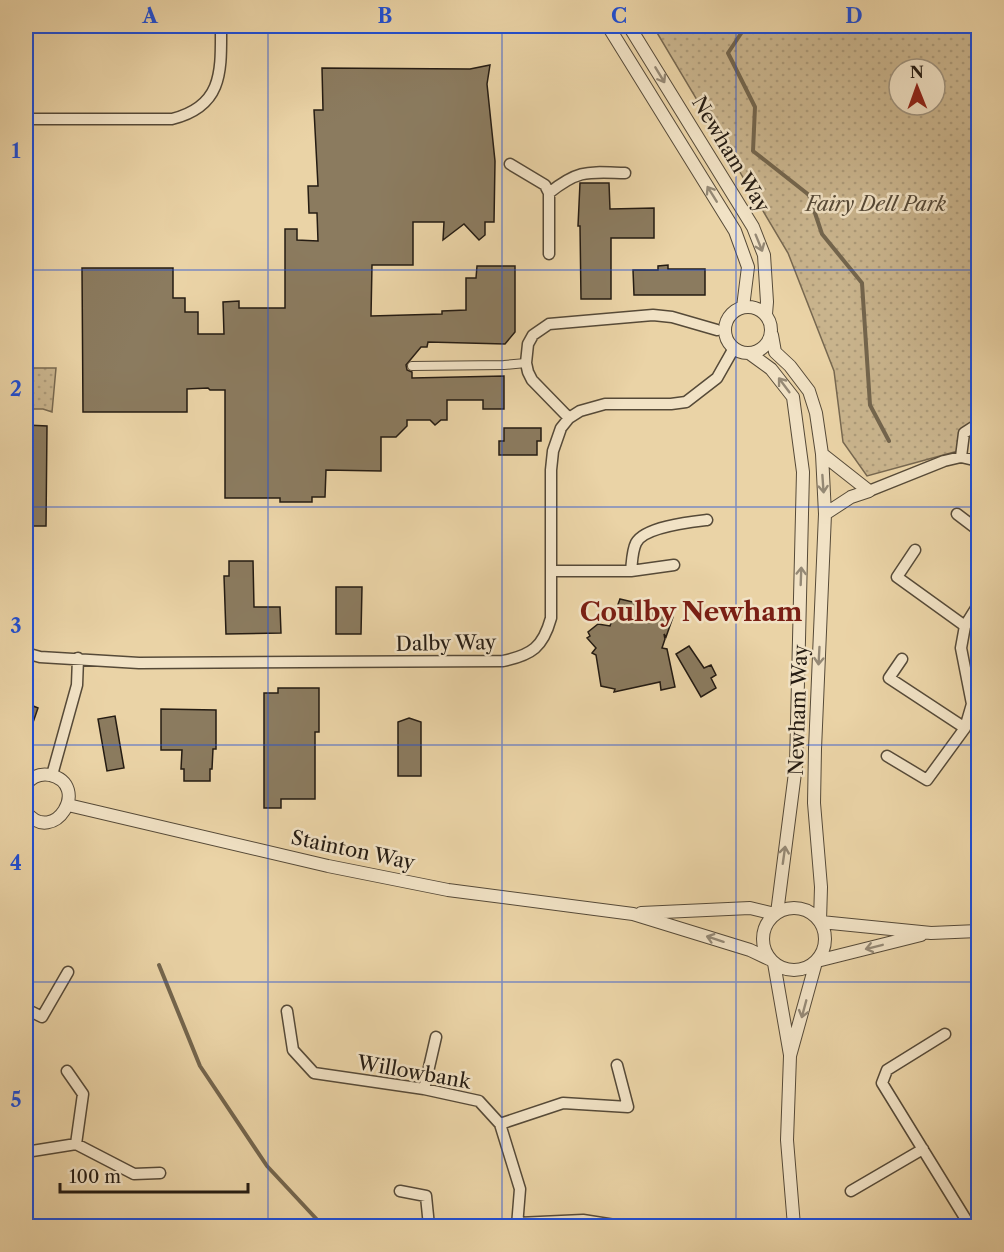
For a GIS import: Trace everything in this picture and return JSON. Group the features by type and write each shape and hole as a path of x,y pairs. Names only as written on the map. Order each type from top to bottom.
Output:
{"street":[{"path":"26,119 172,119 190,114 204,104 215,88 221,68 221,26"},
{"name":"Newham Way","path":"608,26 735,231 748,267 743,307"},
{"name":"Newham Way","path":"629,26 753,227 764,255 766,314 770,321 775,352 790,366 809,391 816,413 822,454 825,514 814,749 814,803 821,887 820,921"},
{"path":"510,164 544,185 549,193 549,254"},
{"path":"549,193 562,182 585,172 625,173"},
{"path":"717,330 672,317 653,315 560,322 549,324 533,335 528,344 526,363 532,380 569,418 580,411 604,404 686,402 717,378 734,348 728,342 725,328 731,314 743,307 751,306 766,314"},
{"path":"749,353 762,349 772,335"},
{"name":"Newham Way","path":"734,348 749,353 771,369 793,397 803,472 796,765 776,914"},
{"path":"411,366 526,363"},
{"name":"Dalby Way","path":"26,653 40,657 139,663 503,662 522,657 538,647 548,631 551,618 550,470 556,441 561,428 569,418"},
{"path":"961,457 964,433 978,424"},
{"path":"822,454 869,491"},
{"path":"825,514 850,497 944,461 961,457 978,461"},
{"path":"957,514 978,530"},
{"path":"632,571 635,544 641,536 676,524 707,520"},
{"path":"915,550 897,577 965,626"},
{"path":"552,571 632,571 674,565"},
{"path":"887,756 927,780 964,728 972,704 961,648 965,626 978,605"},
{"path":"52,775 77,685 78,658"},
{"path":"902,659 889,678 964,728"},
{"path":"26,784 34,777 44,774 52,775 65,784 68,791 68,805 65,813 51,822 34,820 26,812"},
{"name":"Stainton Way","path":"68,805 328,866 448,890 633,914 750,950 772,961"},
{"name":"Stainton Way","path":"633,914 750,908 776,914"},
{"path":"790,1056 772,961 765,950 763,940 764,930 776,914 795,908 805,909 820,921 826,942 817,962 790,1056 787,1140 794,1227"},
{"path":"820,921 931,933 978,931"},
{"path":"772,961 782,968 800,970 817,962 931,933"},
{"path":"26,1009 42,1017 68,972"},
{"name":"Willowbank","path":"287,1011 293,1050 314,1073 424,1089 479,1101 500,1124 520,1189 517,1225"},
{"path":"945,1034 887,1070 882,1083 923,1149 965,1224"},
{"path":"424,1089 436,1037"},
{"path":"500,1124 563,1103 628,1107 617,1065"},
{"path":"67,1071 83,1094 76,1144"},
{"path":"26,1152 76,1144 134,1174 160,1173"},
{"path":"851,1191 923,1149"},
{"path":"400,1191 426,1196 429,1227"},
{"path":"517,1225 583,1220 621,1227"}],"green space":[{"name":"Fairy Dell Park","path":"653,26 978,26 978,419 958,451 867,476 843,442 834,371 788,253"},
{"path":"26,364 30,368 56,368 52,412 43,409 26,409"}],"building":[{"path":"490,65 487,84 495,161 494,222 485,222 485,235 479,240 464,224 443,240 444,222 413,222 413,265 372,265 371,316 442,314 442,311 466,310 466,278 476,278 477,266 515,266 515,332 505,344 428,342 427,347 421,347 406,365 407,370 412,372 412,378 504,376 504,409 483,409 483,400 447,400 447,420 441,420 435,425 430,420 407,420 407,426 396,437 381,437 381,471 326,470 325,497 312,497 312,502 280,502 280,498 225,498 225,390 187,389 187,412 83,412 82,268 173,268 173,298 185,298 185,312 198,312 198,334 224,334 223,302 239,301 239,308 285,308 285,229 297,229 297,240 318,241 317,213 309,213 308,186 318,186 314,110 323,110 322,68 470,69"},
{"path":"580,183 609,183 610,209 654,208 654,238 611,238 611,299 581,299 580,226 578,226"},
{"path":"668,265 668,269 705,269 705,295 634,295 633,270 658,270 658,266"},
{"path":"26,425 47,426 46,526 26,526"},
{"path":"504,428 541,428 541,441 537,441 537,455 499,455 499,441 504,441"},
{"path":"229,561 253,561 254,607 280,607 281,633 226,634 224,576 229,576"},
{"path":"336,587 362,587 361,634 336,634"},
{"path":"620,599 667,610 666,615 673,617 666,637 664,634 662,648 667,649 675,687 661,690 660,682 614,692 615,689 601,686 596,655 592,653 596,648 587,638 590,636 588,632 598,624 610,626"},
{"path":"689,646 704,668 711,665 716,675 711,678 716,688 701,697 676,654"},
{"path":"278,688 319,688 319,732 315,732 315,799 281,799 281,808 264,808 264,693 278,693"},
{"path":"26,703 38,708 27,740 26,740"},
{"path":"161,709 216,710 216,749 213,749 210,781 184,781 184,769 181,769 182,750 161,750"},
{"path":"115,716 124,768 107,771 98,719"},
{"path":"409,718 421,722 421,776 398,776 398,722"}],"waterway":[{"path":"746,26 728,53 755,107 753,151 809,195 822,234 862,283 870,405 889,441"},
{"path":"159,965 200,1066 267,1166 323,1226"}],"district":[{"name":"Coulby Newham","path":"691,612"}]}
